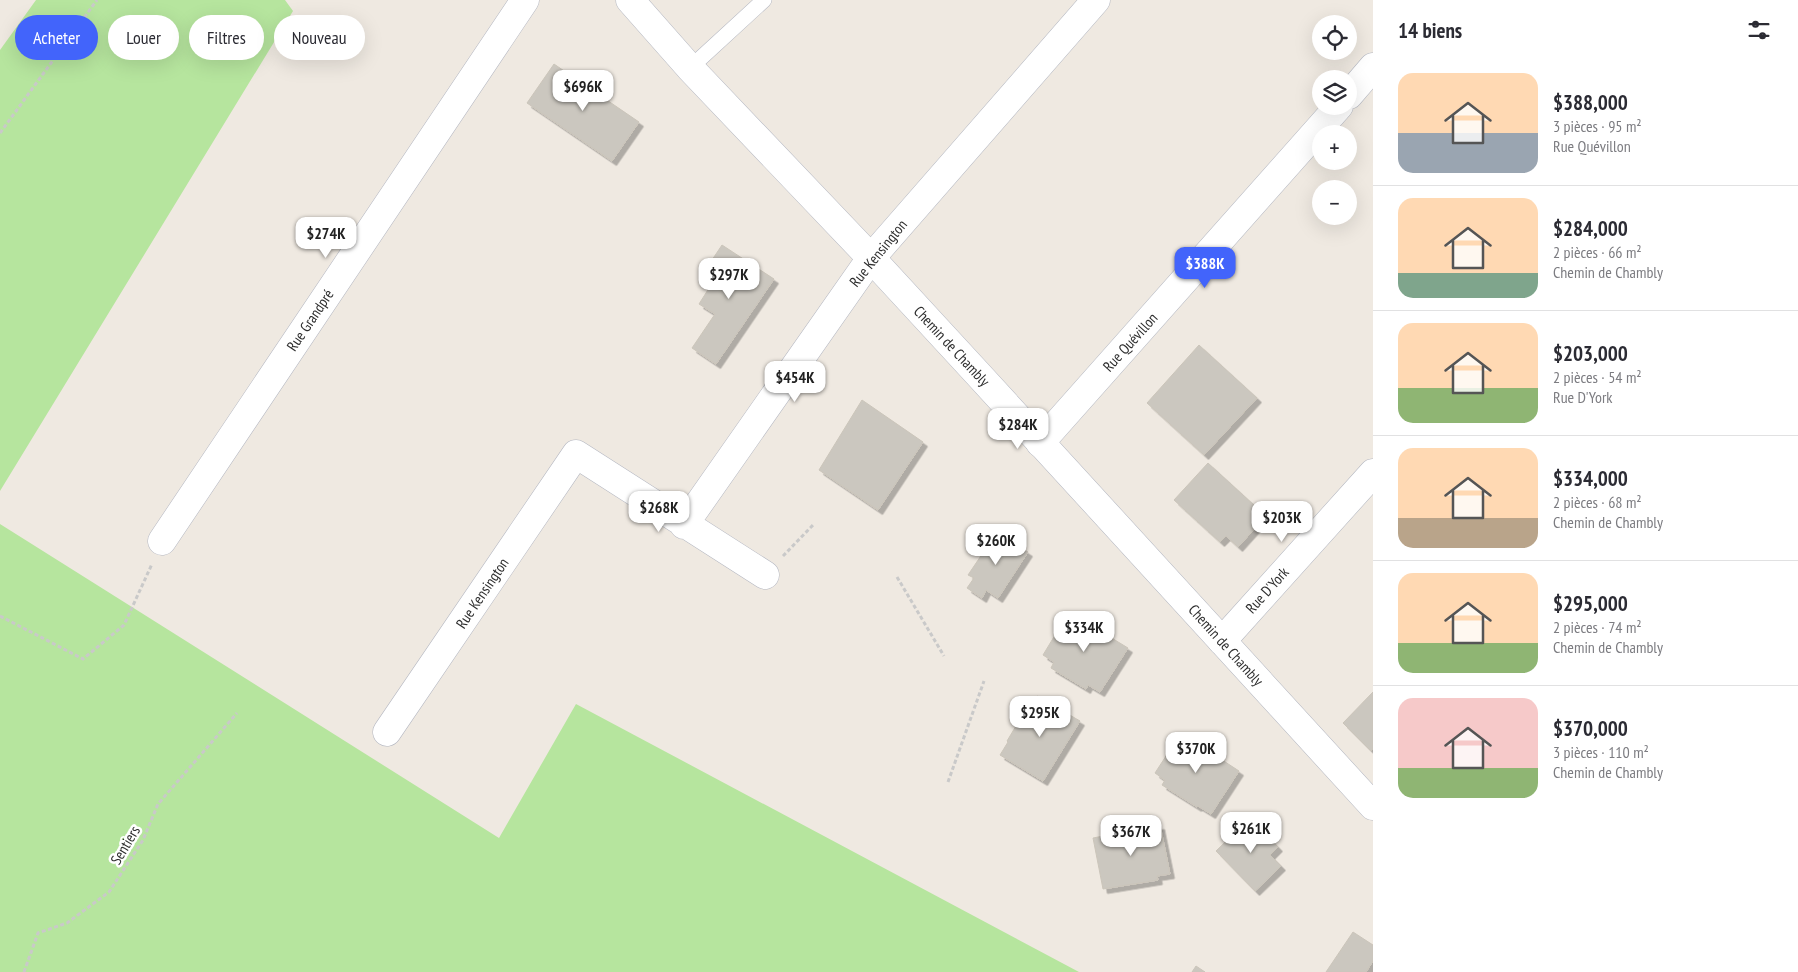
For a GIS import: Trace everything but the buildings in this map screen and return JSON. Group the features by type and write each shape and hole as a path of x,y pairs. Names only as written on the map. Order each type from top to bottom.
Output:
{"street":[{"name":"Rue Grandpré","path":"162,541 525,0"},
{"name":"Chemin de Chambly","path":"630,0 690,68 871,258 1373,806"},
{"name":"Rue Kensington","path":"387,732 576,454 684,525 871,258 1096,0"},
{"path":"1357,86 1373,68"},
{"name":"Rue Quévillon","path":"1040,443 1331,115"},
{"name":"Rue D'York","path":"1222,641 1373,473"},
{"path":"684,525 765,575"}],"lane":[{"path":"690,68 764,0"}],"path":[{"path":"0,133 97,0"},
{"path":"765,575 814,524"},
{"path":"0,616 83,659 124,625 162,541"},
{"path":"897,577 944,656"},
{"path":"948,782 984,681"},
{"name":"Sentiers","path":"24,972 38,933 67,923 109,892 143,840 158,804 237,713"}],"green space":[{"path":"36,0 285,0 293,11 291,15 274,15 274,42 264,59 264,15 189,15 189,60 263,60 0,491 0,50 15,29 15,60 98,60 98,15 25,15"},
{"path":"0,524 499,838 576,704 1079,972 0,972"}]}
